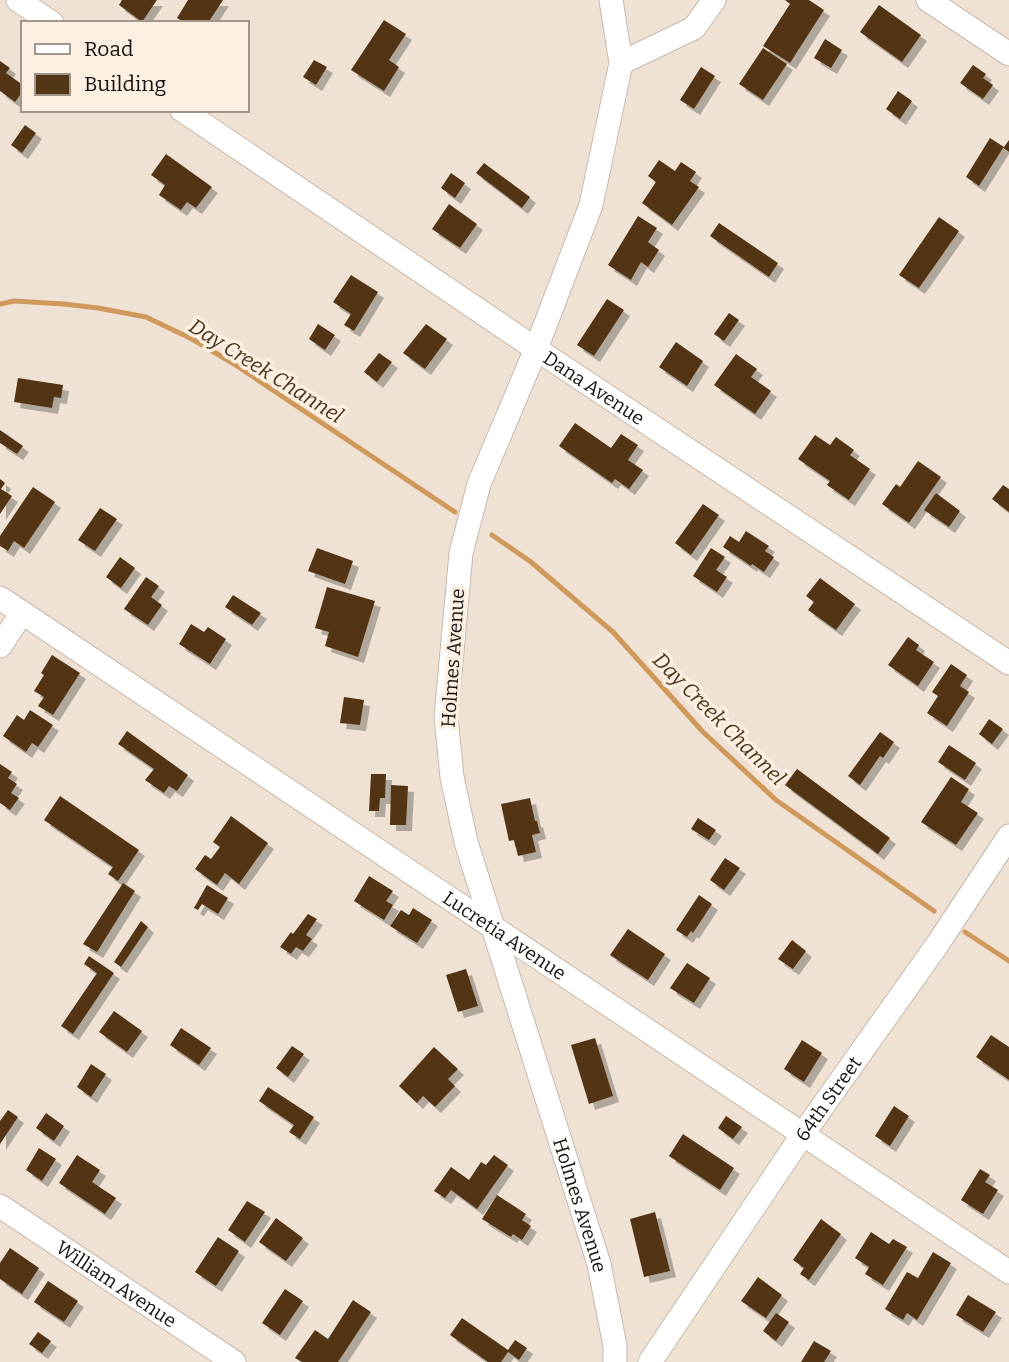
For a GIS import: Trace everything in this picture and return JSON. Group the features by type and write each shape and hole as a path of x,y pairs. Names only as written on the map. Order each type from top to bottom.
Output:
{"street":[{"path":"18,0 49,21"},
{"name":"Holmes Avenue","path":"611,0 621,63 591,205 536,349 479,484 461,553 446,717 452,777 466,842 599,1264 615,1346 615,1362"},
{"path":"621,63 694,28 714,0"},
{"path":"928,0 1009,54"},
{"name":"Dana Avenue","path":"185,112 1009,663"},
{"name":"Lucretia Avenue","path":"0,598 1009,1272"},
{"path":"0,646 22,613"},
{"name":"64th Street","path":"650,1362 803,1134 937,945 1009,836"},
{"name":"William Avenue","path":"0,1206 234,1362"}],"building":[{"path":"122,0 157,0 143,21 119,5"},
{"path":"188,0 223,0 209,21 182,21 177,18"},
{"path":"785,0 809,0 824,10 790,63 763,46 790,4"},
{"path":"879,5 921,35 902,62 860,32"},
{"path":"384,20 406,34 389,60 399,67 384,91 351,70"},
{"path":"825,39 842,50 831,68 814,58"},
{"path":"763,48 787,64 763,100 739,84"},
{"path":"314,60 327,67 316,85 303,77"},
{"path":"0,61 10,68 6,73 21,84 21,94 15,102 0,91"},
{"path":"973,65 986,74 983,78 993,85 983,99 960,83"},
{"path":"701,67 715,76 694,109 680,100"},
{"path":"898,91 912,101 900,119 886,109"},
{"path":"25,125 36,133 22,153 11,145"},
{"path":"990,138 1004,147 1009,140 1009,152 1003,148 979,186 966,177"},
{"path":"166,154 212,187 196,208 187,202 181,210 159,195 165,185 151,175"},
{"path":"659,160 675,171 681,162 696,172 690,181 699,187 672,225 642,203 656,182 648,176"},
{"path":"484,163 530,197 522,208 476,173"},
{"path":"451,173 465,183 455,198 441,188"},
{"path":"449,204 477,224 460,248 432,229"},
{"path":"638,216 657,228 648,242 659,250 648,267 641,262 631,280 608,265"},
{"path":"939,217 959,231 919,288 899,275"},
{"path":"719,223 778,263 769,277 710,236"},
{"path":"351,275 378,292 354,331 344,325 351,314 333,302"},
{"path":"607,299 624,310 594,356 577,345"},
{"path":"729,313 739,320 724,341 714,334"},
{"path":"318,324 335,335 325,350 309,339"},
{"path":"426,324 447,339 425,369 403,353"},
{"path":"676,342 703,361 687,386 659,367"},
{"path":"379,353 392,362 377,382 364,372"},
{"path":"736,354 757,369 751,377 771,391 755,414 714,385"},
{"path":"18,378 63,385 61,398 54,397 52,408 14,402"},
{"path":"575,423 611,448 621,434 638,445 628,460 643,470 629,489 615,479 612,483 559,446"},
{"path":"0,430 23,446 17,454 0,443"},
{"path":"815,435 830,445 836,437 854,450 850,455 870,469 849,500 827,485 830,481 798,459"},
{"path":"918,461 941,477 909,523 882,504 896,484 900,487"},
{"path":"0,479 5,483 1,489 12,496 0,514"},
{"path":"1003,485 1009,489 1009,512 992,499"},
{"path":"33,487 55,502 24,548 14,541 8,551 0,546 0,536"},
{"path":"936,493 960,511 949,527 924,510"},
{"path":"703,504 719,515 691,555 675,543"},
{"path":"100,508 117,519 95,551 78,540"},
{"path":"746,531 769,546 765,551 774,557 764,572 723,547 730,536 739,542"},
{"path":"317,548 353,561 345,584 308,571"},
{"path":"711,548 725,557 716,570 727,577 717,592 693,576"},
{"path":"120,557 135,568 121,588 106,577"},
{"path":"146,577 159,586 151,597 162,605 148,625 124,609"},
{"path":"820,578 855,604 836,630 808,610 814,602 806,596"},
{"path":"327,587 375,601 358,657 325,646 329,632 315,628"},
{"path":"233,595 261,613 252,625 225,607"},
{"path":"191,624 204,632 208,627 226,639 210,664 179,644"},
{"path":"908,637 919,645 916,650 934,662 918,686 888,665"},
{"path":"52,655 80,673 53,715 38,706 44,697 34,691"},
{"path":"951,664 967,675 960,686 969,692 947,726 927,713 938,696 932,692"},
{"path":"344,697 364,700 360,725 340,723"},
{"path":"30,710 53,725 38,747 32,743 26,752 3,736 17,715 24,720"},
{"path":"989,719 1003,729 992,744 979,734"},
{"path":"127,731 188,775 177,791 169,786 164,793 145,780 154,769 118,744"},
{"path":"880,732 894,742 883,758 880,756 860,785 848,776"},
{"path":"949,745 976,763 965,780 938,762"},
{"path":"0,764 12,772 8,778 17,784 11,793 19,798 10,810 0,803"},
{"path":"797,769 890,838 878,854 785,785"},
{"path":"371,774 386,774 385,798 380,798 379,811 369,811"},
{"path":"951,777 969,789 961,802 978,813 956,845 921,822"},
{"path":"391,785 408,786 406,825 390,825"},
{"path":"60,796 139,850 118,881 108,874 113,867 44,820"},
{"path":"530,798 540,833 532,835 536,852 518,856 514,840 509,841 501,804"},
{"path":"231,816 268,843 239,884 225,873 217,885 195,869 205,855 211,859 220,847 213,842"},
{"path":"698,818 716,830 709,840 691,829"},
{"path":"725,858 740,868 724,890 710,880"},
{"path":"369,876 393,891 386,901 393,905 384,920 354,901"},
{"path":"123,883 135,891 97,952 83,944"},
{"path":"207,885 228,898 218,914 202,904 198,910 194,908"},
{"path":"699,895 712,904 693,933 691,931 687,937 676,930"},
{"path":"413,908 432,920 417,943 390,926 401,910 409,915"},
{"path":"308,914 317,919 306,935 312,939 303,951 296,947 291,954 280,947"},
{"path":"141,921 148,927 121,967 114,962"},
{"path":"628,929 665,954 648,980 610,955"},
{"path":"792,940 806,951 793,969 778,959"},
{"path":"89,956 114,973 73,1034 61,1026 97,973 84,964"},
{"path":"687,963 710,978 694,1003 670,988"},
{"path":"466,969 478,1006 458,1012 446,975"},
{"path":"114,1011 142,1031 127,1052 99,1032"},
{"path":"181,1028 211,1048 199,1065 170,1045"},
{"path":"991,1035 1009,1047 1009,1080 976,1057"},
{"path":"595,1038 613,1096 589,1104 571,1045"},
{"path":"802,1040 822,1053 804,1082 784,1069"},
{"path":"292,1046 304,1054 288,1077 276,1068"},
{"path":"434,1047 458,1069 448,1079 455,1086 435,1107 423,1096 417,1103 399,1086"},
{"path":"91,1064 106,1074 91,1097 77,1087"},
{"path":"268,1087 314,1117 300,1139 289,1132 294,1125 259,1101"},
{"path":"894,1106 909,1116 890,1146 875,1136"},
{"path":"8,1110 18,1117 0,1144 0,1121"},
{"path":"46,1113 64,1126 54,1141 36,1128"},
{"path":"726,1116 742,1127 733,1139 718,1128"},
{"path":"683,1134 734,1168 720,1190 669,1156"},
{"path":"39,1148 56,1159 42,1181 26,1170"},
{"path":"77,1155 100,1170 92,1182 116,1198 105,1214 59,1183"},
{"path":"494,1155 508,1165 477,1209 451,1190 445,1198 434,1191 451,1167 469,1180 481,1162 486,1165"},
{"path":"980,1169 990,1175 985,1182 998,1190 983,1214 961,1200"},
{"path":"497,1195 526,1214 522,1220 531,1226 522,1240 513,1234 511,1237 482,1219"},
{"path":"247,1201 265,1212 245,1242 228,1230"},
{"path":"655,1212 670,1271 644,1277 630,1219"},
{"path":"276,1218 303,1238 286,1261 259,1242"},
{"path":"821,1219 841,1234 809,1280 800,1274 804,1268 793,1260"},
{"path":"871,1232 889,1244 893,1239 907,1247 883,1285 865,1274 869,1267 855,1258"},
{"path":"218,1237 239,1251 216,1286 195,1272"},
{"path":"10,1248 39,1268 22,1294 0,1279 0,1263"},
{"path":"933,1252 951,1263 917,1320 907,1313 903,1320 885,1309 907,1272 918,1278"},
{"path":"758,1277 782,1295 766,1318 741,1301"},
{"path":"48,1281 78,1301 64,1322 34,1302"},
{"path":"285,1289 303,1301 280,1335 262,1323"},
{"path":"968,1295 996,1312 983,1332 956,1315"},
{"path":"353,1300 371,1312 338,1362 302,1362 295,1358 315,1330 328,1339"},
{"path":"776,1313 789,1322 776,1341 763,1331"},
{"path":"462,1318 508,1350 515,1340 527,1348 519,1360 508,1352 501,1362 488,1362 450,1335"},
{"path":"38,1332 51,1341 42,1353 29,1344"},
{"path":"814,1341 831,1351 824,1362 801,1362"}],"waterway":[{"name":"Day Creek Channel","path":"0,304 14,301 64,304 146,317 192,339 234,364 455,512"},
{"name":"Day Creek Channel","path":"492,535 531,562 613,632 703,732 776,800 934,911"},
{"name":"Day Creek Channel","path":"965,932 1009,961"}]}
